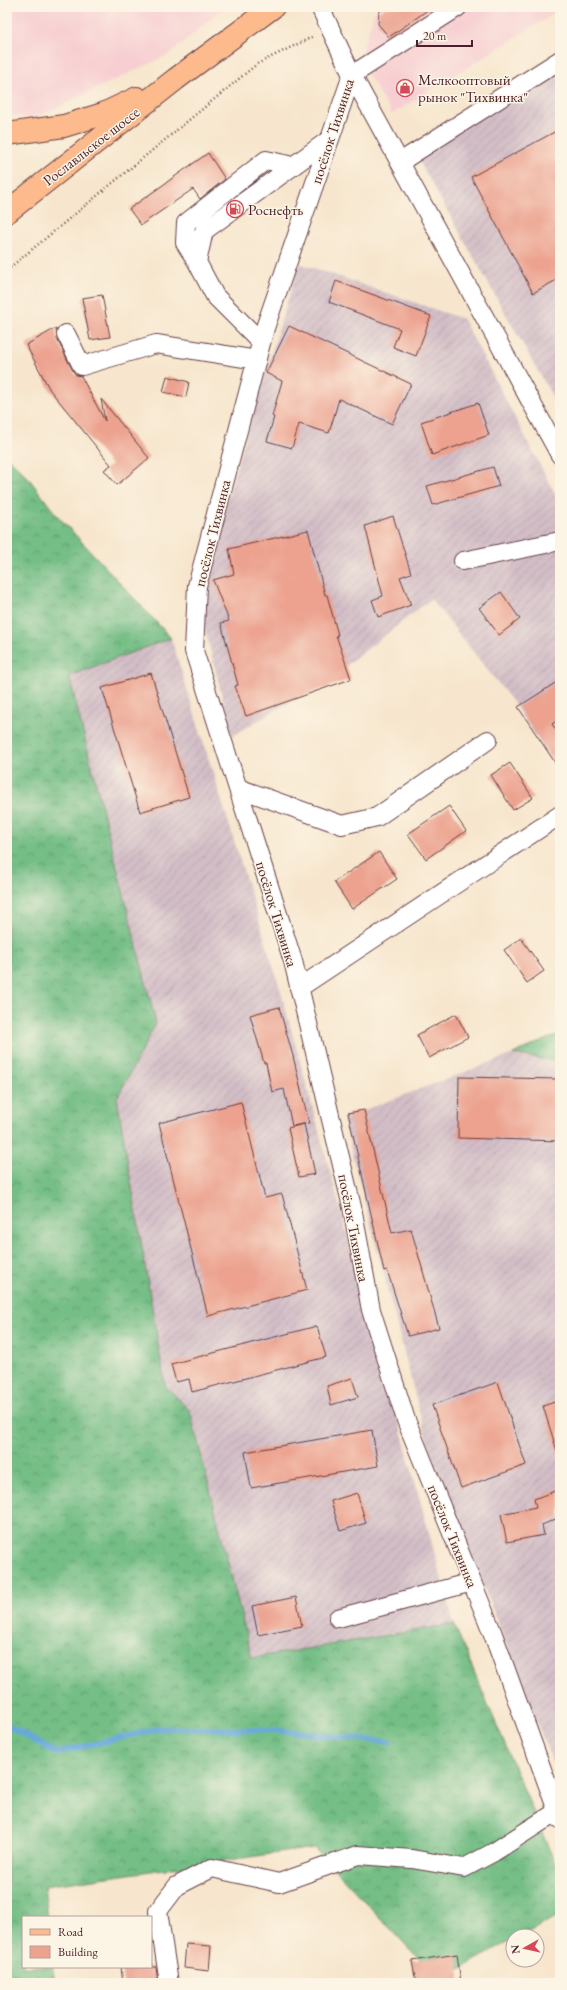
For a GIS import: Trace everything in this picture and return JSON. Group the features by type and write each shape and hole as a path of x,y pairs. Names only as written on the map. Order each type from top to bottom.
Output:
{"main road":[{"name":"Рославльское шоссе","path":"7,212 176,79 273,7"},
{"name":"Рославльское шоссе","path":"7,134 64,126 103,114 176,79"}],"street":[{"name":"посёлок Тихвинка","path":"320,7 352,75 256,360 197,586 194,651 293,961 352,1207 371,1310 406,1420 472,1582 559,1815"},
{"path":"458,7 352,75 560,455"},
{"path":"400,162 560,60"},
{"path":"261,342 216,296 197,262 204,230 330,139"},
{"path":"66,334 82,366 156,344 256,360"},
{"path":"463,561 560,541"},
{"path":"238,788 342,825 377,817 488,740"},
{"path":"299,988 560,814"},
{"path":"338,1618 472,1582"},
{"path":"169,1983 158,1911 177,1886 212,1868 279,1883 358,1855 412,1858 464,1868 559,1815"}],"path":[{"path":"7,270 257,64 330,28"}],"shaded area":[{"path":"7,7 224,7 170,54 33,119 7,114"},
{"name":"Мелкооптовый рынок \"Тихвинка\"","path":"381,7 560,7 560,10 392,114 359,61 374,13"},
{"path":"560,51 560,410 413,150"},
{"path":"299,263 463,319 560,503 560,773 513,702 431,599 330,678 232,736 197,597"},
{"path":"171,638 279,985 454,1624 252,1658 190,1411 165,1385 117,1098 156,1023 69,676"},
{"path":"513,1054 560,1062 560,1781 429,1448 343,1118"}],"green space":[{"path":"7,457 27,476 55,513 171,638 69,676 156,1023 117,1098 165,1385 190,1411 252,1658 454,1624 560,1875 560,1915 536,1928 505,1928 505,1944 439,1980 314,1848 44,1886 48,1916 22,1916 22,1968 53,1968 55,1983 7,1983"},
{"path":"560,1033 560,1062 513,1054"}],"building":[{"path":"386,7 432,7 389,37 378,24 379,12"},
{"path":"560,129 560,278 533,293 471,177"},
{"path":"208,153 225,179 200,199 193,189 141,225 129,209"},
{"path":"336,281 431,316 416,356 393,347 400,329 329,302"},
{"path":"102,295 110,337 90,340 82,298"},
{"path":"289,326 411,384 392,424 339,399 329,433 299,424 292,448 267,441 274,417 272,416 282,381 266,373"},
{"path":"56,328 57,339 73,371 76,375 81,376 105,421 101,399 149,458 117,485 104,470 111,465 50,390 26,345"},
{"path":"167,376 189,382 186,397 163,392"},
{"path":"478,403 489,435 432,455 421,422"},
{"path":"493,467 499,486 433,505 427,486"},
{"path":"393,516 411,573 400,577 411,605 378,617 372,600 383,596 365,526"},
{"path":"308,530 325,595 327,595 338,635 336,635 351,679 246,716 235,686 238,685 221,623 229,621 213,580 234,574 229,549"},
{"path":"501,592 520,619 499,635 479,608"},
{"path":"151,673 189,797 140,812 102,688"},
{"path":"560,680 560,719 552,724 560,736 560,770 518,707"},
{"path":"510,763 533,798 513,810 491,775"},
{"path":"449,806 466,831 426,859 408,834"},
{"path":"379,852 397,879 352,909 334,882"},
{"path":"521,938 544,971 527,983 504,950"},
{"path":"279,1007 293,1056 309,1123 292,1126 284,1089 272,1092 266,1063 264,1063 250,1015"},
{"path":"456,1014 468,1037 429,1058 417,1035"},
{"path":"459,1077 560,1079 560,1141 458,1138"},
{"path":"241,1102 265,1198 282,1194 307,1290 208,1316 159,1123"},
{"path":"364,1110 392,1233 411,1229 439,1328 408,1336 387,1270 384,1271 348,1113"},
{"path":"304,1124 315,1174 299,1177 288,1128"},
{"path":"317,1326 326,1357 192,1392 189,1379 176,1382 171,1364"},
{"path":"352,1378 358,1397 331,1405 327,1386"},
{"path":"498,1382 526,1465 461,1488 432,1405"},
{"path":"560,1400 560,1451 557,1451 543,1406"},
{"path":"372,1430 378,1466 251,1488 245,1452"},
{"path":"560,1489 560,1517 542,1525 544,1535 507,1542 501,1514 536,1507 534,1499"},
{"path":"357,1493 366,1523 340,1531 331,1501"},
{"path":"296,1597 302,1626 258,1635 252,1606"},
{"path":"186,1944 211,1946 209,1971 184,1968"},
{"path":"457,1954 461,1983 416,1983 412,1961"},
{"path":"156,1967 158,1983 123,1983 121,1968"}],"waterway":[{"path":"7,1725 56,1753 161,1728 274,1730 390,1742"}],"place":[{"name":"Мелкооптовый рынок \"Тихвинка\"","path":"405,88"},
{"name":"Роснефть","path":"235,209"}]}
